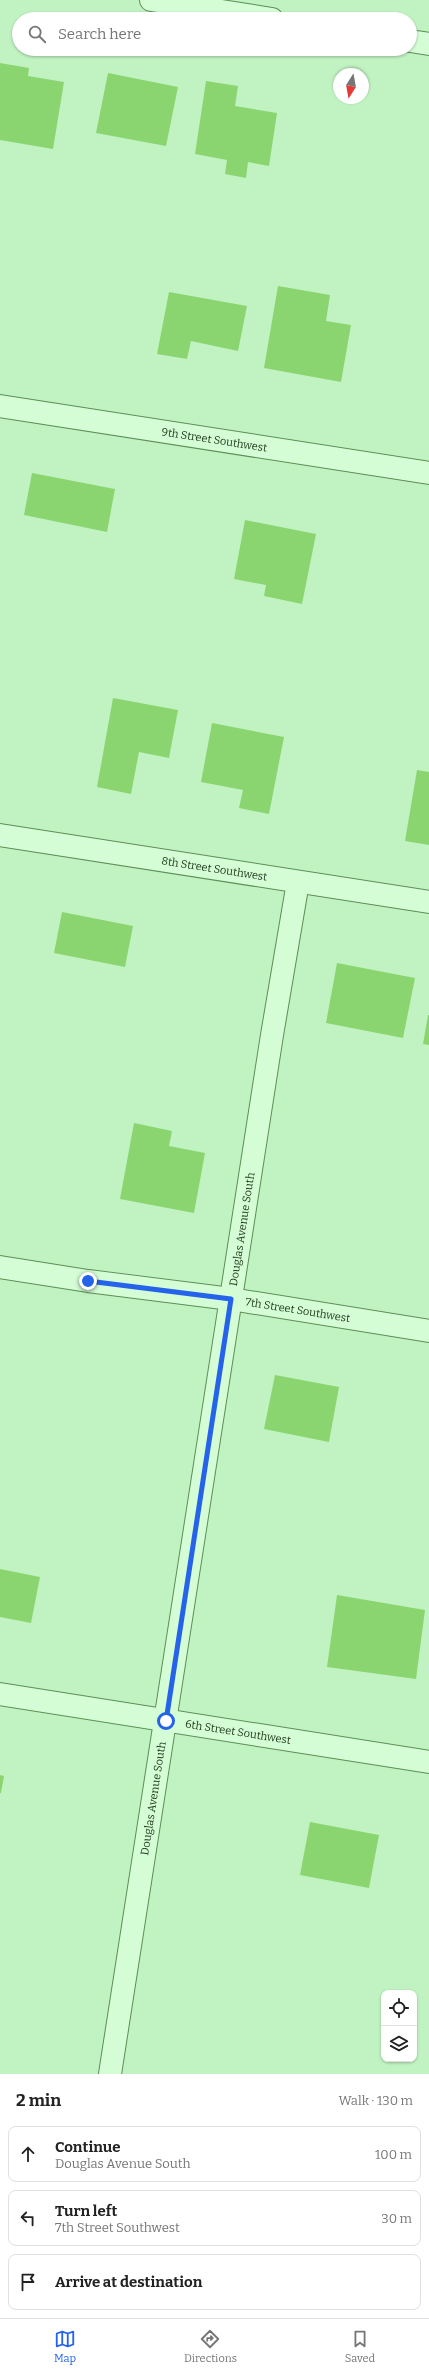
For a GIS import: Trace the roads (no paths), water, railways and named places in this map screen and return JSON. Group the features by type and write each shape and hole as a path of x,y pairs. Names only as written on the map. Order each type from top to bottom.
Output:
{"street":[{"path":"151,0 227,12"},
{"path":"417,42 429,44"},
{"name":"9th Street Southwest","path":"0,406 429,473"},
{"name":"8th Street Southwest","path":"0,835 429,902"},
{"name":"Douglas Avenue South","path":"110,2074 231,1299 298,882"},
{"name":"7th Street Southwest","path":"0,1267 88,1281 231,1299 429,1331"},
{"name":"6th Street Southwest","path":"0,1694 429,1762"}]}
